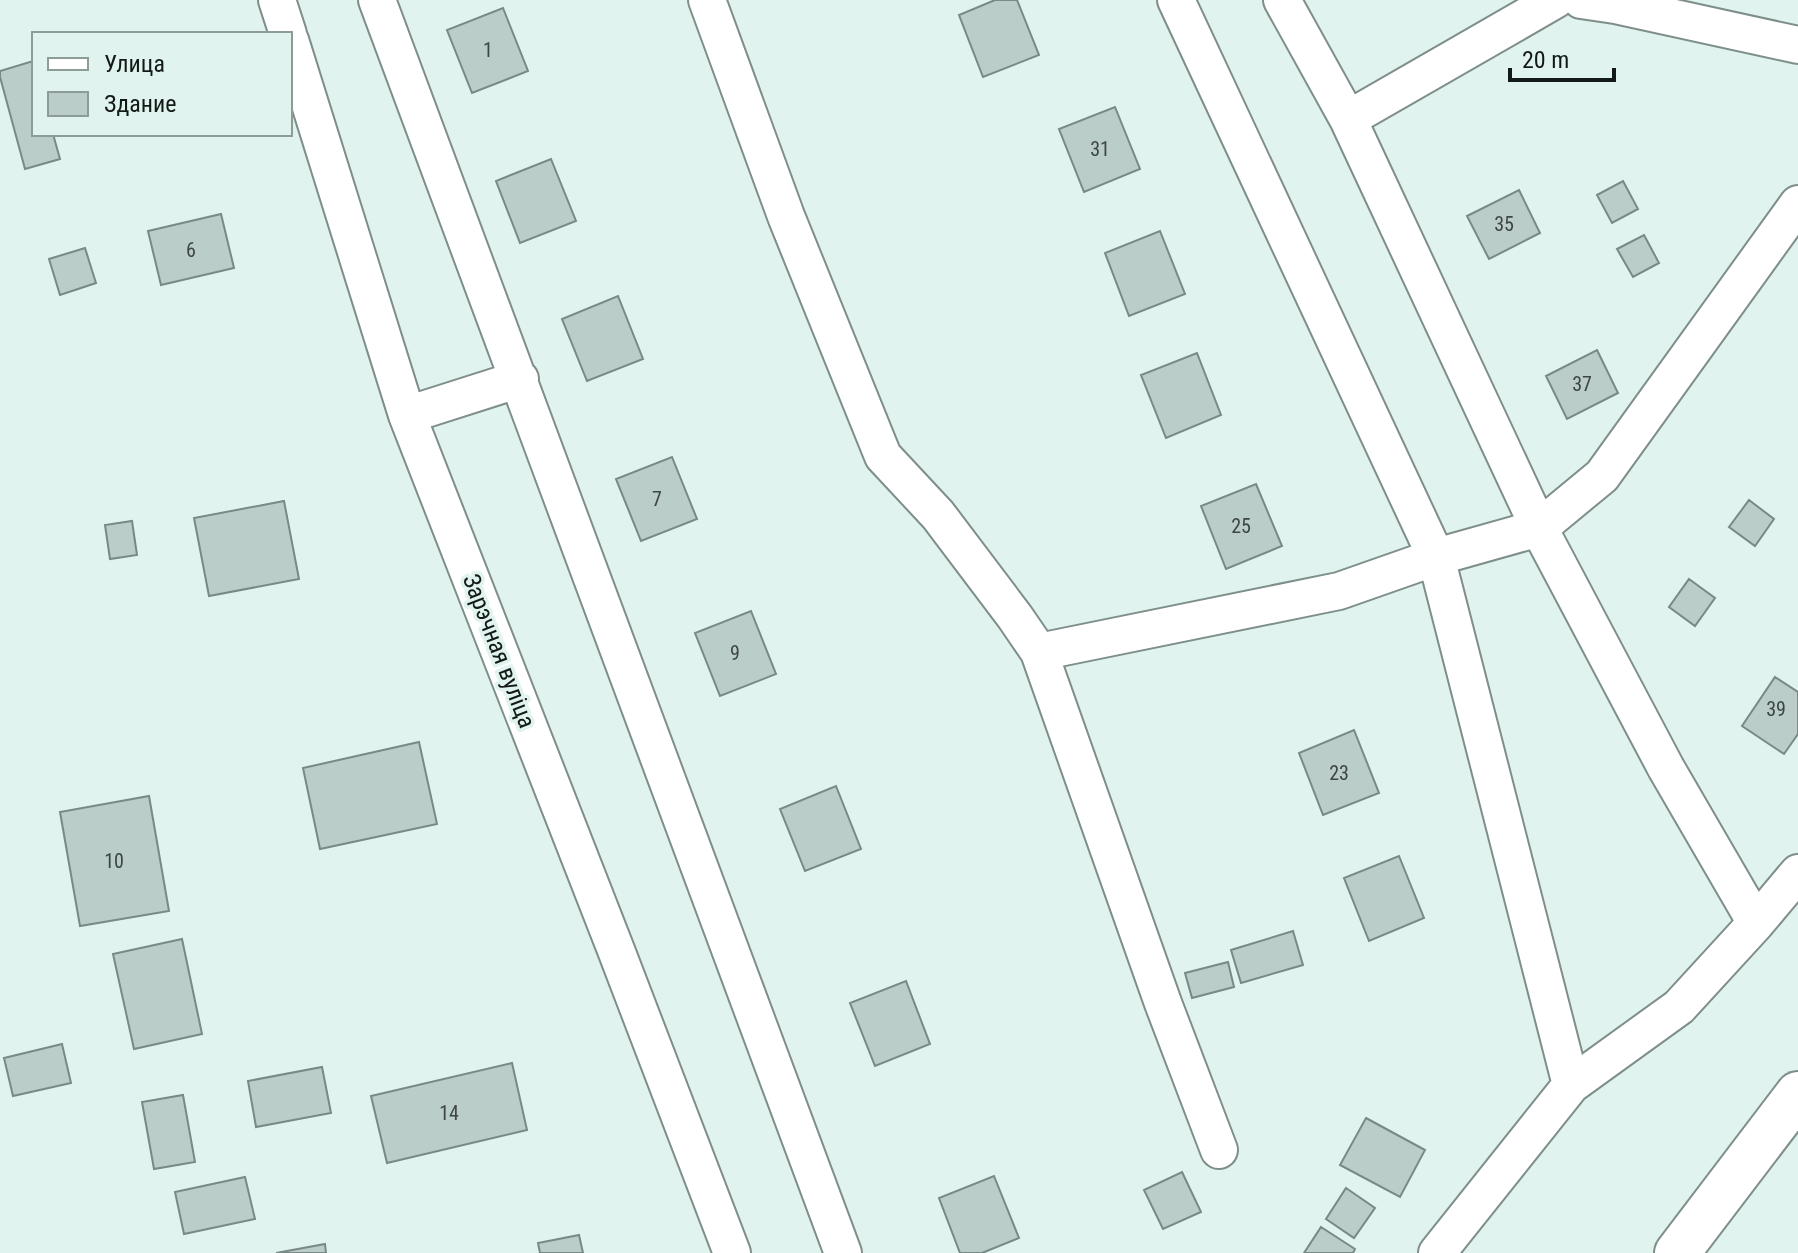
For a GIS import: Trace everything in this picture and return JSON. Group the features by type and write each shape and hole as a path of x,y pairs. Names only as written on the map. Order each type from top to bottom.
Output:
{"main road":[{"path":"1677,1253 1798,1094"}],"street":[{"path":"277,0 287,32"},
{"path":"377,0 843,1253"},
{"path":"707,0 786,216 883,456 938,515 1039,652 1163,1003 1219,1150"},
{"path":"1176,0 1436,557 1571,1085"},
{"path":"1282,0 1348,119 1539,528 1666,768 1756,923"},
{"path":"1348,119 1555,0"},
{"path":"1581,0 1798,45"},
{"name":"Зарэчная вуліца","path":"292,46 407,415 732,1253"},
{"path":"1039,652 1339,591 1436,557 1539,528 1602,476 1798,204"},
{"path":"407,415 520,379"},
{"path":"1437,1253 1571,1085 1679,1007 1798,873"}],"building":[{"path":"995,0 1017,0 1039,55 983,77 959,15"},
{"path":"503,8 528,71 472,93 447,30"},
{"path":"32,61 32,136 54,136 60,159 25,169 0,71"},
{"path":"1115,107 1140,169 1084,192 1059,129"},
{"path":"551,159 576,221 520,243 496,181"},
{"path":"1623,181 1638,209 1612,223 1597,195"},
{"path":"1519,190 1540,233 1489,259 1467,216"},
{"path":"221,214 234,268 161,285 148,231"},
{"path":"1160,231 1185,294 1129,316 1105,253"},
{"path":"1644,235 1659,263 1633,277 1617,249"},
{"path":"85,248 96,283 60,295 49,259"},
{"path":"618,296 643,359 587,381 562,319"},
{"path":"1597,350 1618,393 1567,419 1546,376"},
{"path":"1197,353 1221,415 1166,438 1141,375"},
{"path":"672,457 697,519 641,541 616,479"},
{"path":"1256,484 1282,546 1226,569 1201,506"},
{"path":"1749,500 1774,519 1755,546 1729,527"},
{"path":"284,501 299,579 209,596 194,518"},
{"path":"132,521 137,555 110,559 105,525"},
{"path":"1689,579 1715,598 1695,626 1669,607"},
{"path":"751,611 776,674 720,696 695,633"},
{"path":"1775,677 1798,692 1798,734 1784,754 1742,726"},
{"path":"1354,730 1379,793 1323,815 1299,753"},
{"path":"419,742 437,824 320,849 303,768"},
{"path":"836,786 861,849 805,871 780,809"},
{"path":"149,796 169,911 80,926 60,812"},
{"path":"1399,856 1424,918 1369,941 1344,878"},
{"path":"1293,931 1303,965 1241,983 1231,950"},
{"path":"182,939 202,1034 134,1049 113,954"},
{"path":"1228,962 1234,987 1192,998 1185,973"},
{"path":"906,981 930,1044 875,1066 850,1003"},
{"path":"62,1044 71,1083 13,1096 4,1058"},
{"path":"512,1063 527,1130 387,1163 371,1096"},
{"path":"322,1067 331,1113 256,1127 248,1081"},
{"path":"183,1095 195,1162 154,1169 142,1102"},
{"path":"1366,1118 1425,1150 1400,1197 1340,1165"},
{"path":"1182,1172 1201,1212 1163,1229 1144,1190"},
{"path":"994,1176 1019,1238 982,1253 960,1253 939,1198"},
{"path":"245,1177 255,1219 184,1234 175,1192"},
{"path":"1346,1188 1375,1208 1354,1238 1326,1219"},
{"path":"1321,1227 1355,1249 1353,1253 1304,1253"},
{"path":"579,1235 583,1253 540,1253 538,1243"},
{"path":"325,1244 326,1253 276,1253"}]}
